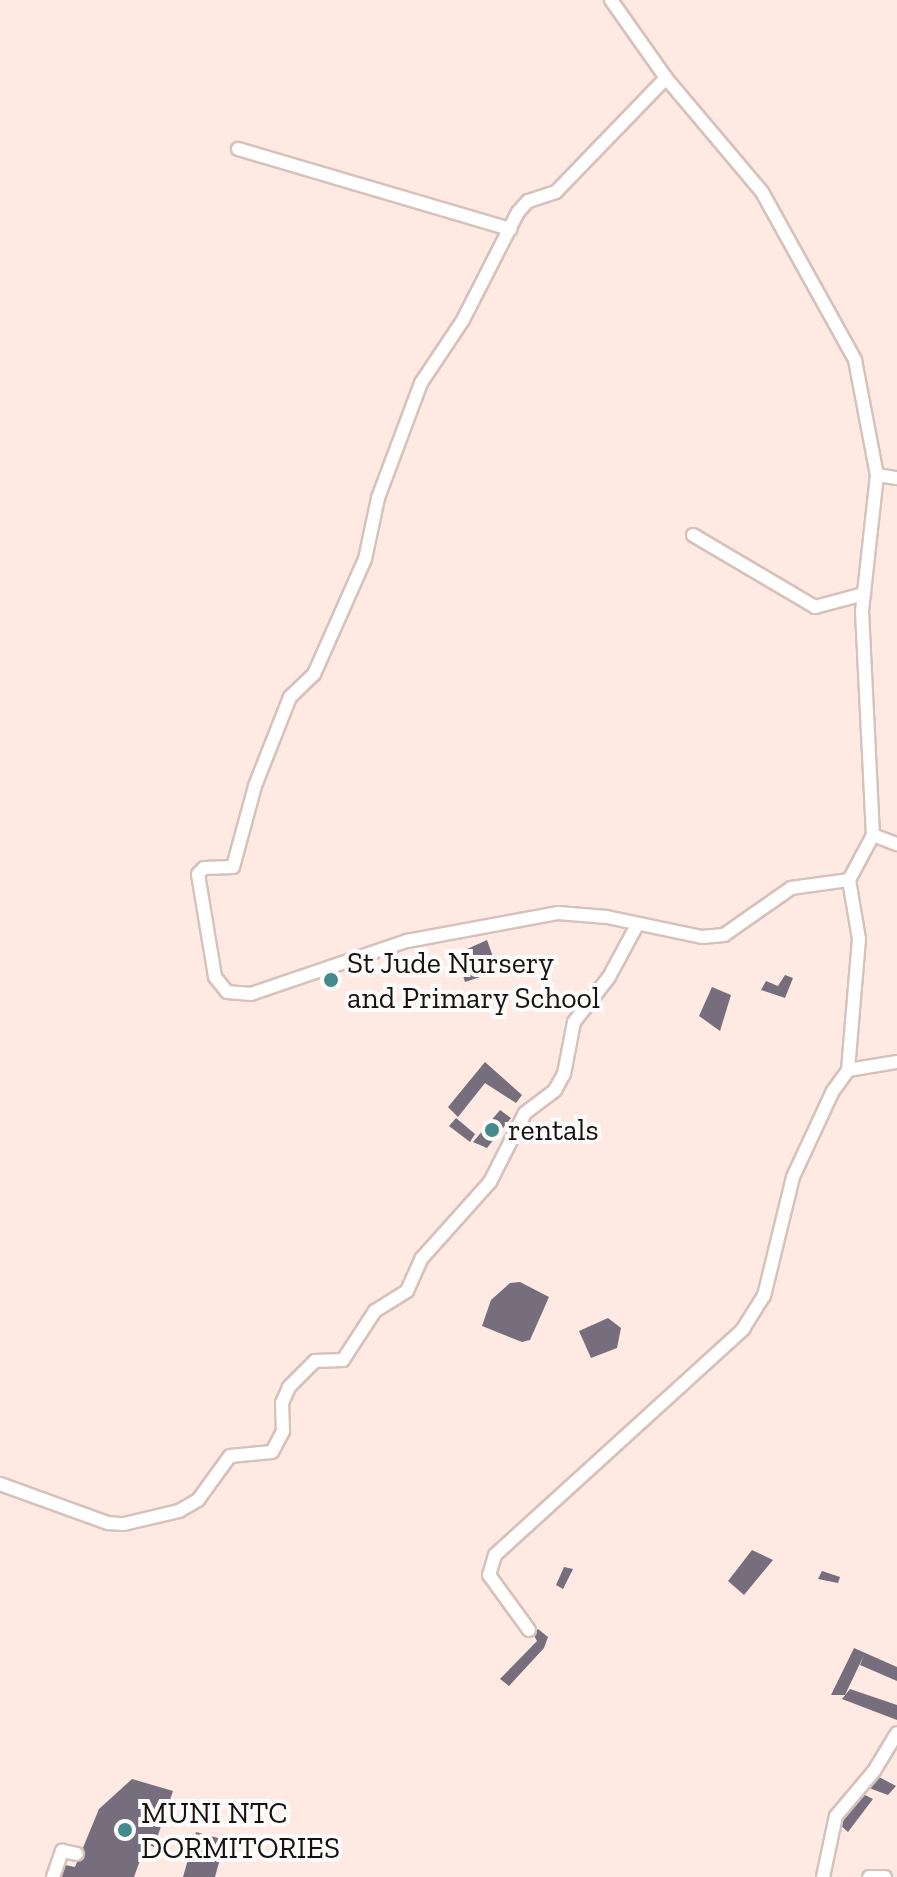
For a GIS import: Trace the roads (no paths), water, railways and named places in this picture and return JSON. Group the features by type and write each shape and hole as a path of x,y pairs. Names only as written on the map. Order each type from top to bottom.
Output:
{"street":[{"path":"529,1630 489,1575 489,1565 743,1329 764,1296 793,1177 833,1091 848,1070 859,939 849,880 873,835 865,709 864,594 877,475 862,386 841,331 762,192 666,78 611,0"},
{"path":"666,78 556,192 526,203 414,399 378,498 365,559 314,674 290,697 255,786 233,867 204,868 198,874 204,929 220,987 239,995 394,944 492,924 583,913 702,937 724,935 791,888 849,880"},
{"path":"238,149 510,229"},
{"path":"877,475 897,478"},
{"path":"693,535 814,607 864,594"},
{"path":"873,835 897,844"},
{"path":"0,1484 108,1523 124,1524 179,1511 198,1500 230,1456 272,1452 283,1431 282,1403 289,1387 315,1361 343,1360 375,1311 407,1291 422,1258 490,1182 525,1113 555,1090 564,1074 574,1022 609,977 637,925"},
{"path":"848,1070 897,1062"},
{"path":"823,1877 836,1816 874,1771 897,1733"},
{"path":"53,1877 62,1851 77,1854"},
{"path":"869,1877 885,1877"}],"place":[{"name":"St Jude Nursery and Primary School","path":"331,980"},
{"name":"rentals","path":"492,1130"},
{"name":"MUNI NTC DORMITORIES","path":"125,1830"}]}
